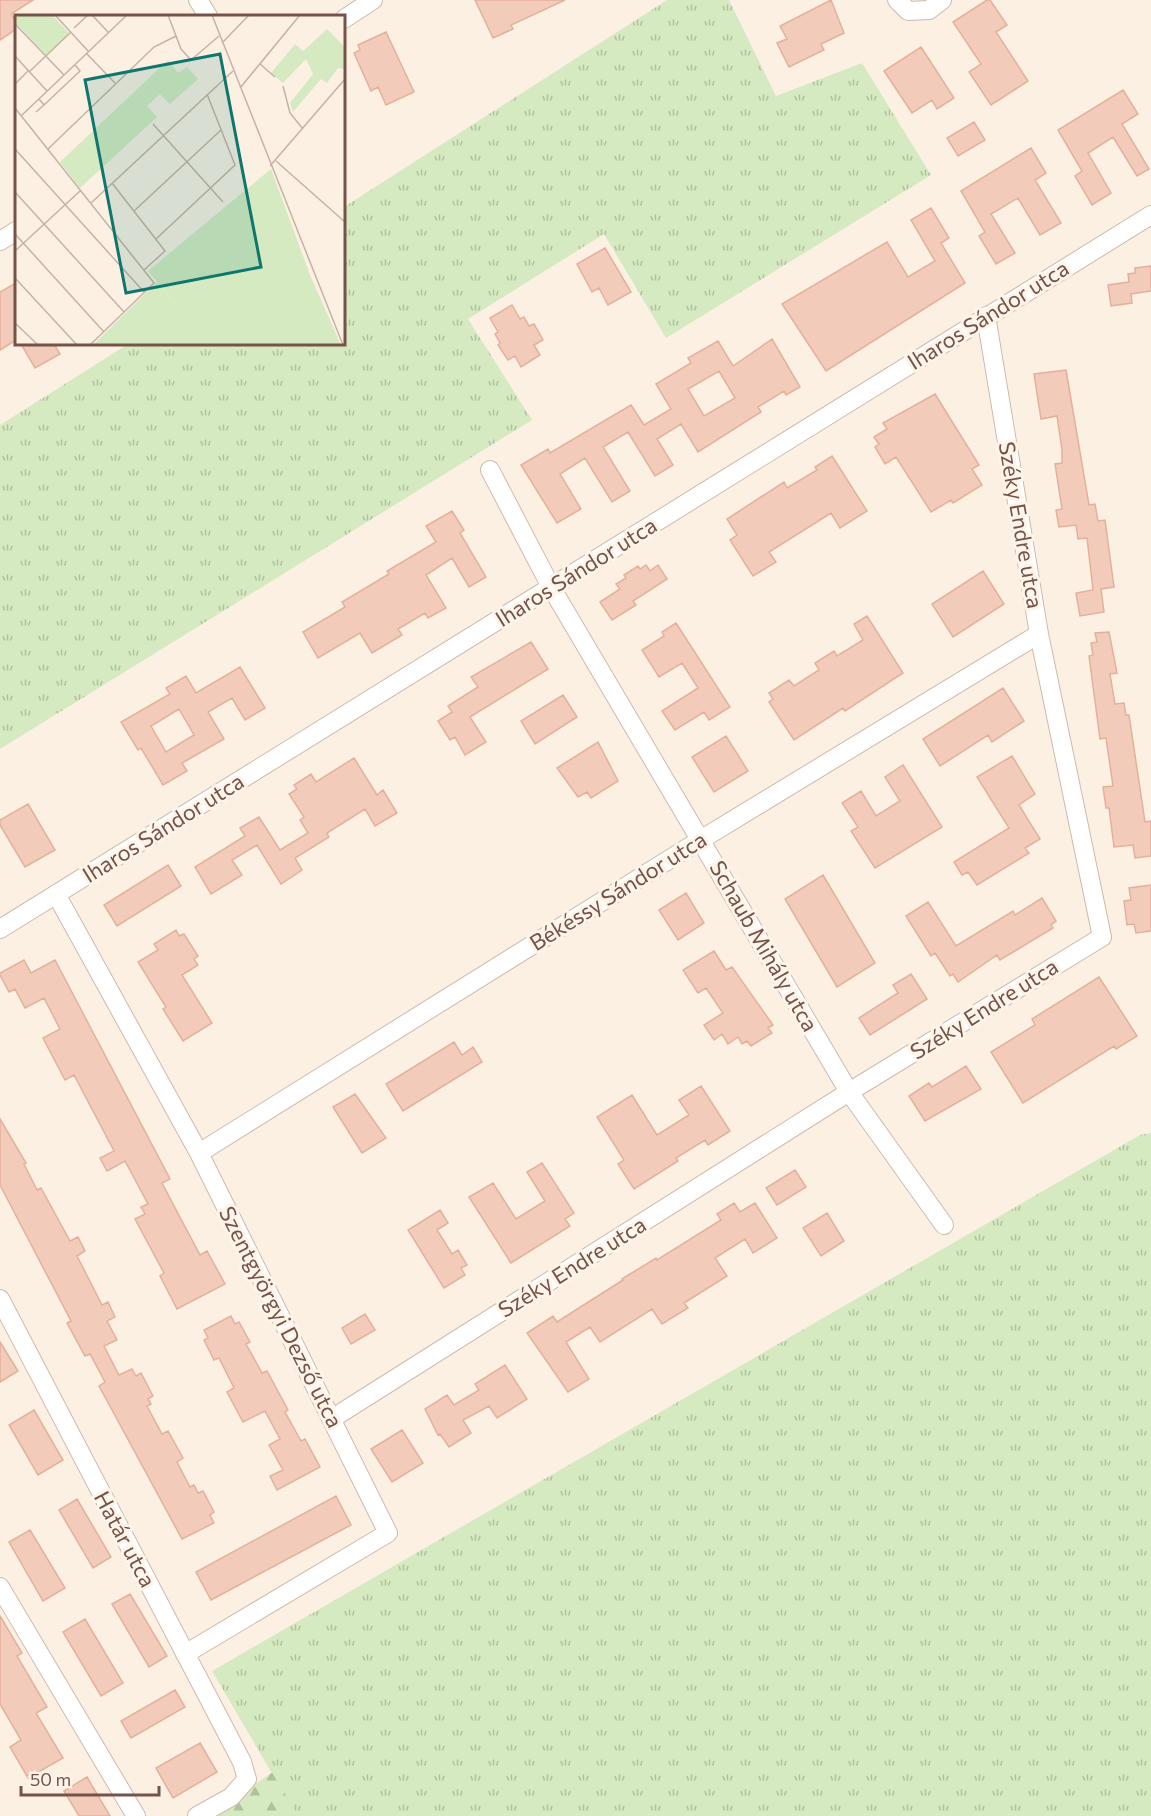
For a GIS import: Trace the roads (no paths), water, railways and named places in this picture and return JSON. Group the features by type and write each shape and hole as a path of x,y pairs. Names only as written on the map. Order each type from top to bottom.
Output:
{"street":[{"path":"198,0 207,15"},
{"path":"345,18 373,0"},
{"path":"897,0 908,11 929,10 942,0"},
{"name":"Iharos Sándor utca","path":"0,929 1151,215"},
{"path":"0,241 15,232"},
{"name":"Széky Endre utca","path":"333,1418 849,1092 1102,937 1039,634 986,316"},
{"name":"Schaub Mihály utca","path":"490,470 551,587 702,839 849,1092 944,1225"},
{"name":"Békéssy Sándor utca","path":"199,1153 702,839 1039,634"},
{"name":"Szentgyörgyi Dezső utca","path":"57,894 199,1153 333,1418 388,1533 185,1654"},
{"name":"Határ utca","path":"0,1299 242,1762 247,1779 231,1797 197,1816"},
{"path":"0,1587 136,1816"}]}
